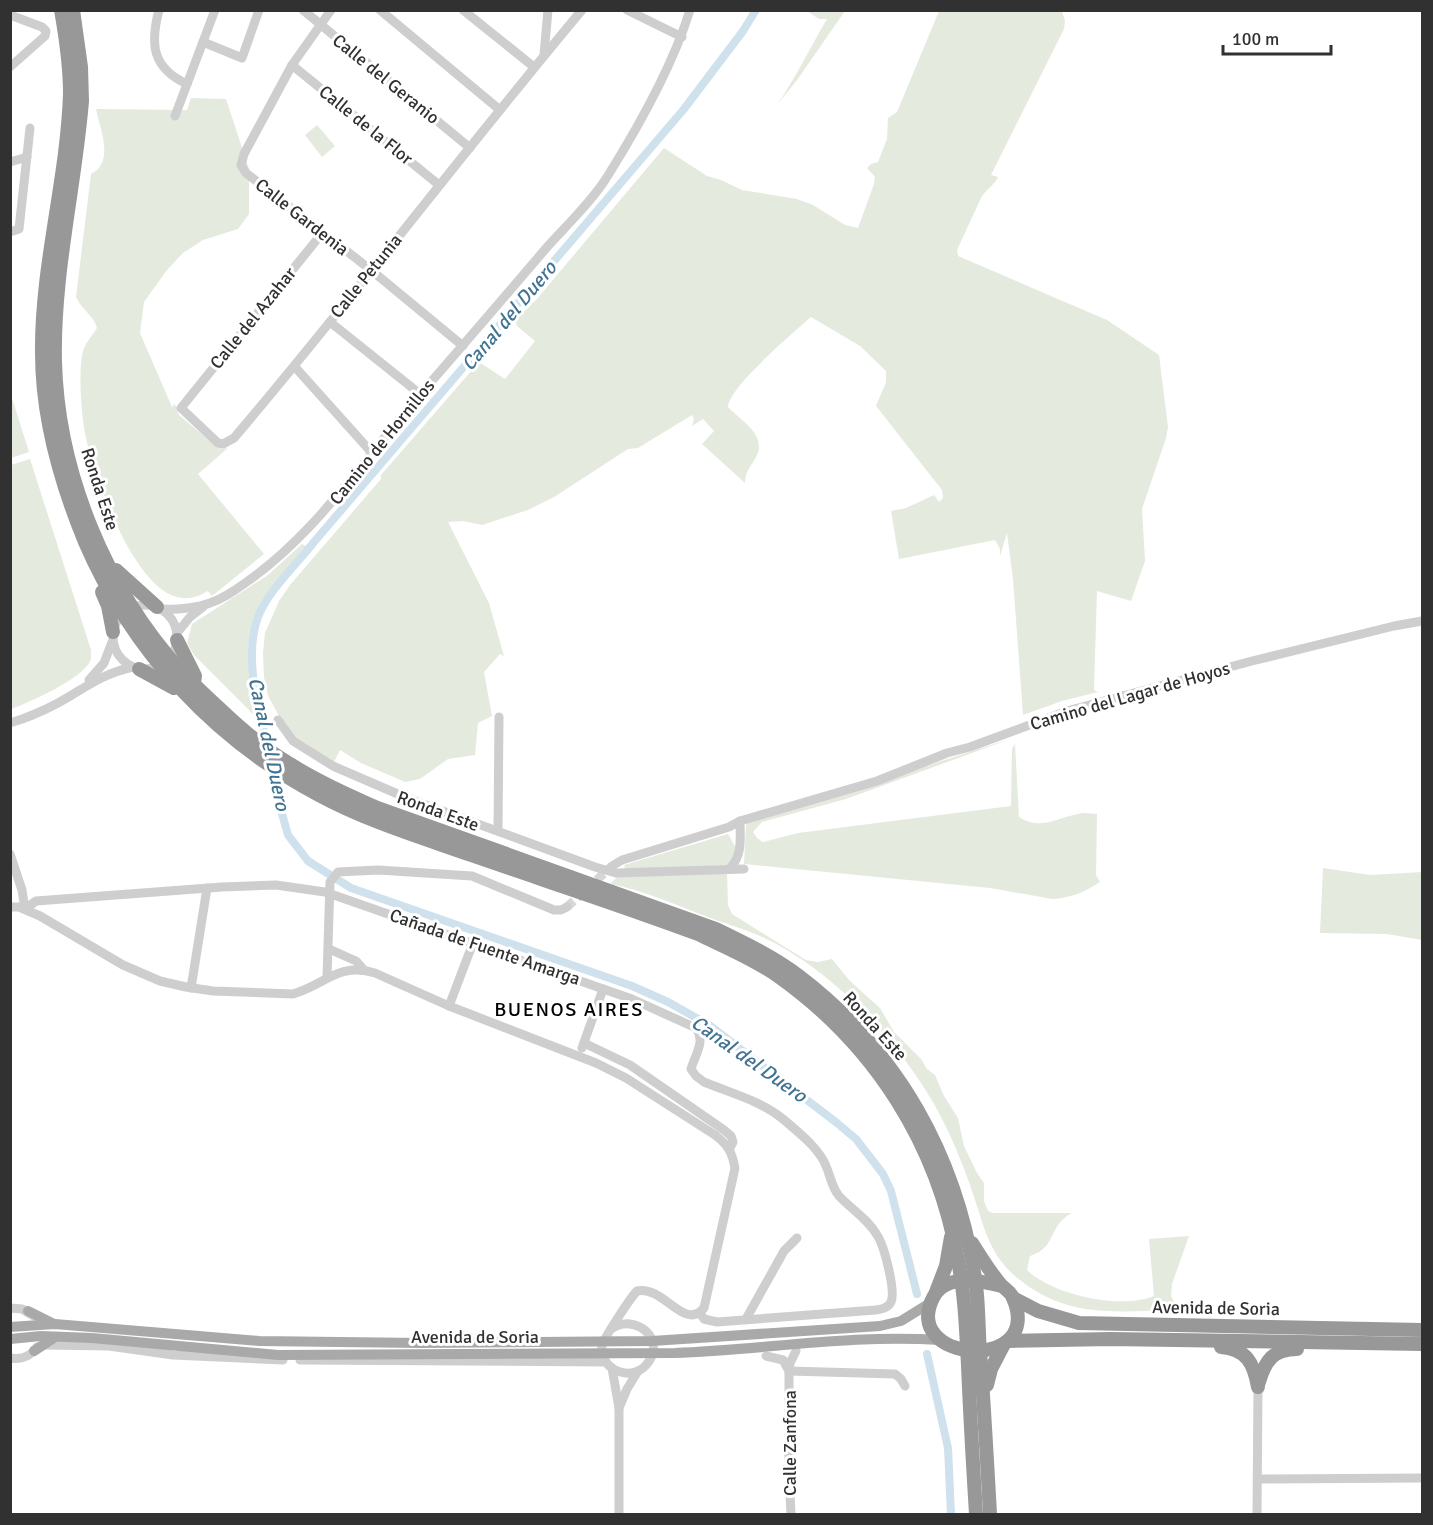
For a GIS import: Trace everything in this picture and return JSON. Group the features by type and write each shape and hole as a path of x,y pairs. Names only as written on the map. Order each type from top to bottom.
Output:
{"highway":[{"name":"Ronda Este","path":"61,10 70,93 65,149 46,275 42,343 43,376 53,438 64,485 79,527 128,611 209,718 254,746 320,796 401,830 698,934 740,954 776,975 835,1023 859,1048 892,1091 918,1136 942,1196 953,1232 984,1398 990,1515"},
{"name":"Ronda Este","path":"73,10 81,67 82,101 58,282 55,364 67,449 102,566"},
{"path":"112,637 108,606 97,579 102,566 160,608"},
{"path":"136,668 188,688 195,676 177,636"},
{"name":"Ronda Este","path":"286,769 375,807 716,928 752,946 798,975 862,1033 893,1070 938,1147 968,1237 976,1281 974,1351 969,1395 975,1515"},
{"path":"953,1232 946,1266 933,1298 930,1322 958,1364 969,1395"},
{"path":"968,1237 1013,1298 1017,1322 991,1369 984,1398"},
{"path":"933,1298 949,1284 962,1280 1002,1286"},
{"name":"Avenida de Soria","path":"1013,1298 1038,1311 1079,1323 1422,1330"},
{"name":"Avenida de Soria","path":"974,1351 994,1349 1006,1343 1111,1338 1422,1344"},
{"path":"1156,1340 1230,1347 1248,1359 1255,1369 1258,1387"},
{"path":"944,1343 974,1351"},
{"path":"1258,1387 1263,1368 1278,1352 1339,1343"}],"main road":[{"name":"Avenida de Soria","path":"40,1340 55,1324 260,1341 420,1343 606,1357 652,1341 880,1326 901,1321 933,1298"},
{"path":"28,1311 55,1324"},
{"name":"Avenida de Soria","path":"10,1327 40,1340"},
{"name":"Avenida de Soria","path":"10,1339 92,1338 278,1355 606,1357 712,1352 825,1340 944,1343"}],"street":[{"path":"159,10 154,31 157,56 163,67 173,77 187,84"},
{"path":"175,116 215,10"},
{"path":"203,42 242,58 259,10"},
{"name":"Calle del Geranio","path":"303,10 470,148"},
{"name":"Calle Gardenia","path":"331,10 292,65 244,154 241,165 246,173 371,270 463,346"},
{"path":"380,10 500,110"},
{"path":"462,10 534,67"},
{"name":"Calle Petunia","path":"184,404 181,408 183,412 218,443 229,443 295,367 439,185 582,10"},
{"path":"627,10 682,37"},
{"name":"Camino de Hornillos","path":"177,636 190,617 203,607 235,590 266,567 315,523 420,394 606,179 667,69 682,37 690,10"},
{"path":"544,55 548,11"},
{"path":"10,15 42,27 46,31 45,36 10,68"},
{"name":"Calle de la Flor","path":"292,65 439,185"},
{"path":"10,232 19,229 30,128"},
{"path":"10,162 27,156"},
{"name":"Calle del Azahar","path":"184,404 322,232"},
{"path":"330,322 420,394"},
{"path":"295,367 373,454"},
{"name":"Camino de Hornillos","path":"128,611 149,605 180,610 203,607"},
{"path":"10,723 40,712 112,672 136,668 150,669 165,662 177,636 169,616 160,608"},
{"path":"81,689 99,670 112,637 128,611"},
{"name":"Camino del Lagar de Hoyos","path":"612,866 622,860 729,827 740,820 877,781 947,753 1067,711 1284,653 1422,621"},
{"path":"112,637 120,658 136,668"},
{"path":"498,831 499,717"},
{"path":"278,720 293,741 333,766 407,798 616,873 744,869"},
{"path":"730,868 737,861 740,852 740,820"},
{"path":"10,854 22,890 25,909"},
{"path":"327,977 330,882 338,872 378,870 472,876 554,910 567,907"},
{"name":"Cañada de Fuente Amarga","path":"25,909 36,901 207,888 276,885 330,893 603,988 696,1028 701,1034 691,1069 696,1076 704,1082 765,1106 782,1118 815,1149 826,1165 831,1185 838,1195 866,1221 878,1236 884,1251 893,1295 887,1307 876,1311 717,1322 704,1319 700,1313 682,1313 655,1292 637,1291 630,1300"},
{"path":"191,988 207,888"},
{"path":"10,907 25,909 136,972 160,981 213,992 293,994 306,990 327,977 348,970 364,970 449,1006 580,1056 626,1078 715,1135 732,1152 735,1168 734,1179 704,1308 700,1313"},
{"path":"449,1006 473,943"},
{"path":"329,949 356,961 364,970"},
{"path":"580,1056 603,988"},
{"path":"584,1043 630,1065 724,1130 731,1136 733,1142 729,1148"},
{"path":"746,1319 784,1251 797,1238"},
{"path":"630,1300 632,1313 640,1326"},
{"path":"618,1515 619,1408 606,1357 611,1329 630,1300"},
{"path":"10,1308 28,1311 35,1316 40,1340 20,1359 10,1358"},
{"path":"606,1357 625,1374 638,1371 646,1366 653,1353 652,1341 645,1329 640,1326 623,1323 611,1329"},
{"name":"Avenida de Soria","path":"40,1340 173,1355 262,1360 606,1357"},
{"name":"Calle Zanfona","path":"791,1515 789,1371 796,1351"},
{"name":"Calle Zanfona","path":"766,1356 783,1360 789,1371"},
{"path":"619,1408 638,1371"},
{"path":"789,1371 895,1374 905,1386"},
{"path":"1257,1515 1258,1387"},
{"path":"1258,1479 1422,1478"}],"shaded area":[{"path":"807,11 845,11 777,105 827,19 819,19"},
{"path":"939,11 1062,11 1065,21 1064,29 991,175 998,177 981,198 957,250 958,256 1107,320 1159,355 1168,427 1142,509 1145,561 1131,601 1097,591 1094,690 1098,692 1062,701 1023,715 1013,579 1007,533 1000,556 1000,549 995,540 899,559 891,511 906,508 934,495 939,502 943,498 942,490 876,406 886,382 886,371 860,346 811,317 763,360 731,398 728,407 751,429 759,442 759,449 747,472 745,483 702,444 714,431 703,419 692,426 694,419 692,415 638,448 628,449 554,497 528,510 482,525 463,521 448,522 489,603 504,656 500,654 484,672 492,716 478,723 475,755 448,759 420,779 405,782 361,763 340,750 334,762 294,738 268,696 264,677 265,633 279,601 290,585 381,479 381,475 479,362 505,379 535,341 517,326 515,320 536,300 664,148 707,176 742,190 797,199 813,205 845,225 858,228 874,184 875,177 867,168 878,162 887,139 888,118 897,112"},
{"path":"191,98 226,99 249,169 249,214 238,229 203,240 183,253 167,270 144,302 140,333 172,407 175,404 179,415 218,448 228,448 198,474 264,554 212,596 208,591 185,598 177,597 160,588 144,571 129,548 103,492 86,440 81,388 83,351 97,328 76,297 91,174 98,169 104,153 103,135 96,109 187,110"},
{"path":"317,125 335,146 322,157 305,135"},
{"path":"11,395 29,452 10,458"},
{"path":"30,459 91,650 91,659 87,666 68,682 11,709 11,465"},
{"path":"302,544 306,546 264,601 251,632 248,649 249,668 257,699 257,718 194,655 187,643 192,624 268,575"},
{"path":"1013,738 846,799 762,822 753,832 763,842 798,833 1011,806 1012,749 1015,744 1019,817 1034,823 1041,823 1080,813 1097,814 1096,875 1100,882 1083,892 1052,899 990,888 744,864 748,823"},
{"path":"728,834 736,848 731,863 726,865 626,871 624,865"},
{"path":"1323,868 1370,875 1422,872 1422,940 1387,934 1320,933"},
{"path":"727,872 728,905 732,914 806,960 818,962 832,959 850,981 880,1008 894,1032 935,1075 944,1096 958,1118 964,1146 984,1183 984,1201 988,1211 993,1213 1072,1213 1059,1224 1045,1248 1030,1256 1027,1270 1053,1287 1087,1298 1106,1301 1140,1300 1154,1296 1149,1239 1189,1236 1172,1284 1171,1296 1178,1310 1112,1311 1072,1306 1053,1300 1034,1290 1015,1276 1000,1259 989,1241 960,1158 934,1104 894,1046 844,993 817,970 789,951 760,936 646,894 610,884 619,875"}],"waterway":[{"name":"Canal del Duero","path":"268,749 254,683 252,649 258,617 269,597 684,109 743,31 756,10"},
{"name":"Canal del Duero","path":"271,767 288,835 308,861 351,888 632,986 668,1002 709,1025 837,1123 856,1139 883,1174 891,1191 917,1294"},
{"name":"Canal del Duero","path":"927,1354 948,1448 951,1514"}],"tunnel":[{"path":"567,907 612,866"}],"district":[{"name":"BUENOS AIRES","path":"569,1009"}]}
